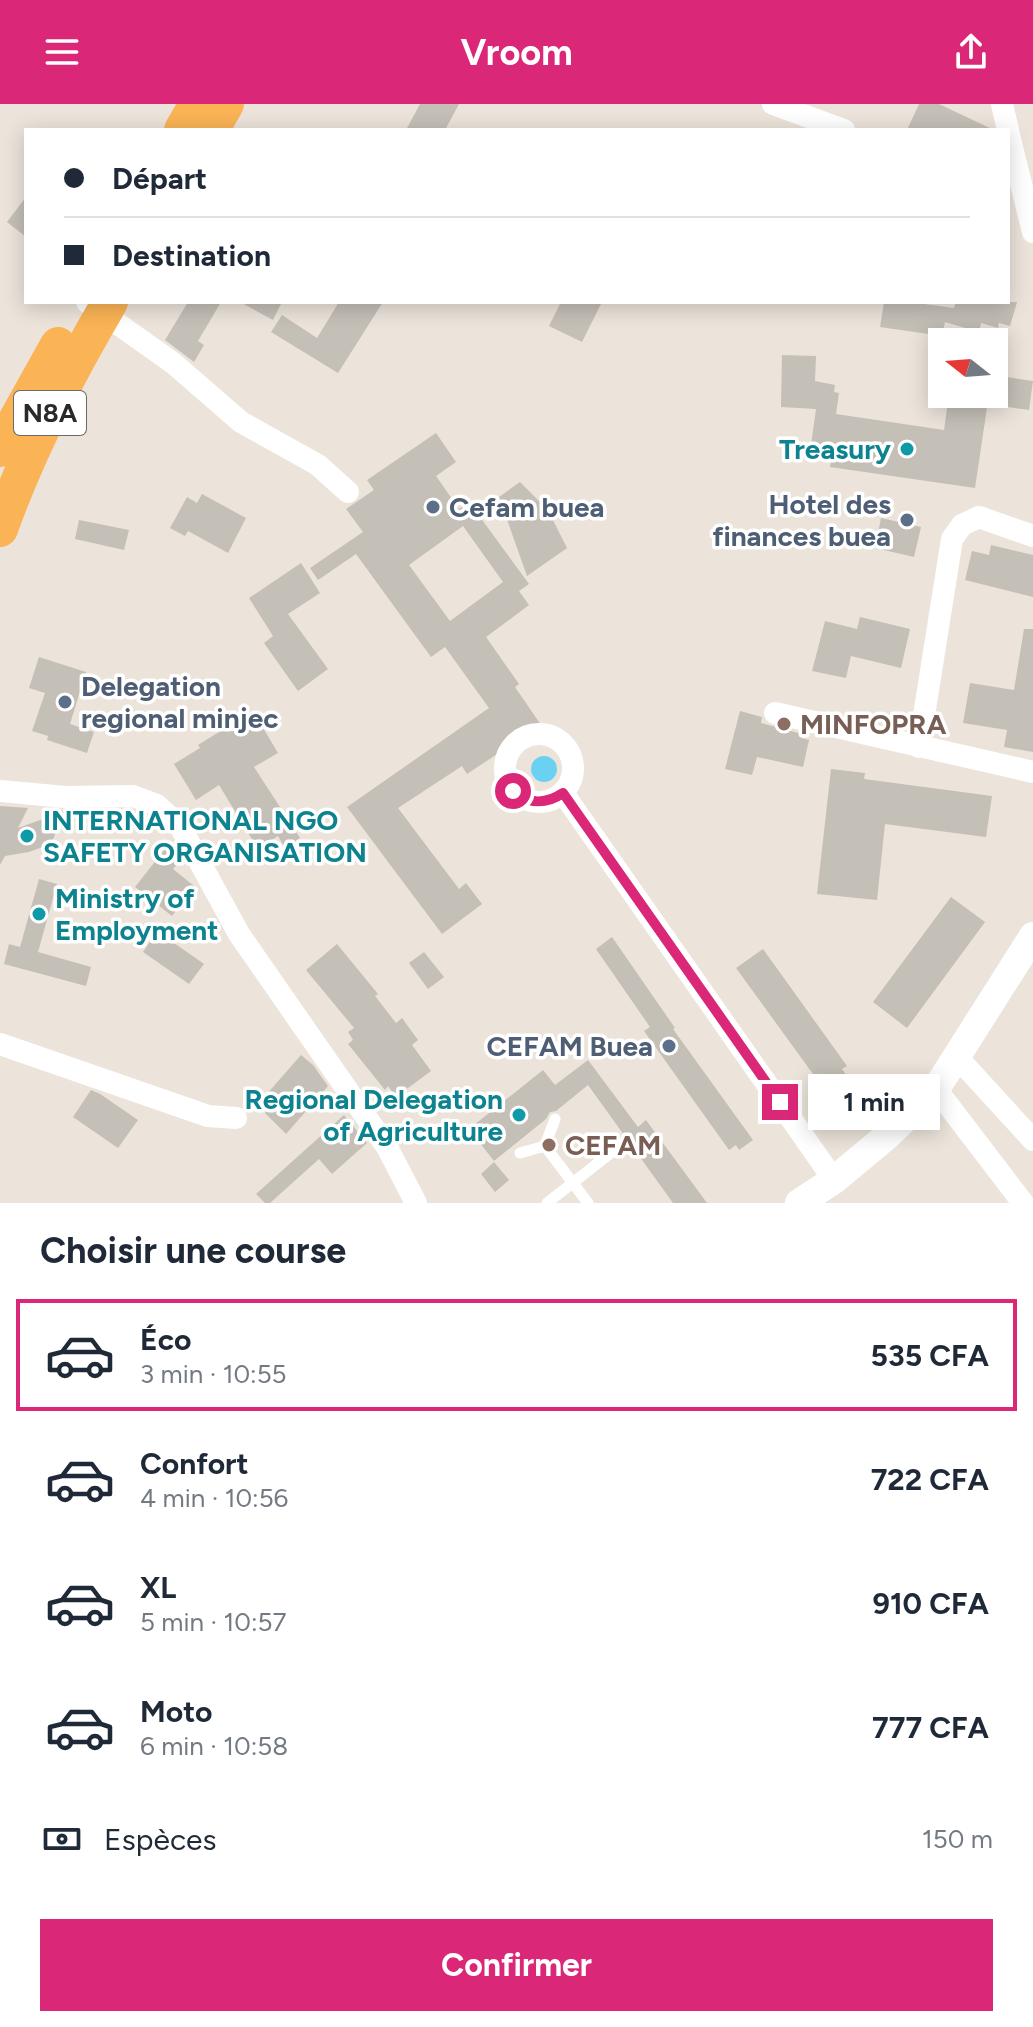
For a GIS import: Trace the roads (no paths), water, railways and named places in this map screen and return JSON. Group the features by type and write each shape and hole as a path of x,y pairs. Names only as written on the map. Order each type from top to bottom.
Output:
{"highway":[{"path":"183,128 197,104"},
{"path":"212,128 226,104"},
{"name":"N8A","path":"0,449 96,305"},
{"name":"N8A","path":"0,529 24,466 63,386 96,305"}],"street":[{"path":"773,104 839,128"},
{"path":"1002,104 1007,128"},
{"path":"1010,147 1017,204 1033,232"},
{"path":"96,305 173,363 241,422 318,465 348,492"},
{"path":"919,747 952,539 962,525 979,517 1033,536"},
{"path":"775,713 1033,772"},
{"path":"0,791 65,797 133,796 157,805 180,826 239,934 387,1147 416,1203"},
{"path":"563,793 834,1180"},
{"path":"799,1203 834,1180 887,1136 936,1089 1033,936"},
{"path":"0,1044 208,1116 236,1118"},
{"path":"957,1057 1033,1140"},
{"path":"936,1089 1023,1203"}],"lane":[{"path":"545,1146 555,1119"},
{"path":"547,1203 621,1145"},
{"path":"520,1153 545,1146"},
{"path":"545,1146 588,1203"}],"water":[{"path":"544,756 553,760 557,769 553,778 544,782 535,778 531,769 535,760"}],"place":[{"name":"Treasury","path":"907,449"},
{"name":"Cefam buea","path":"433,507"},
{"name":"Hotel des finances buea","path":"907,520"},
{"name":"Delegation regional minjec","path":"65,702"},
{"name":"MINFOPRA","path":"784,724"},
{"name":"INTERNATIONAL NGO SAFETY ORGANISATION","path":"27,836"},
{"name":"Ministry of Employment","path":"39,914"},
{"name":"CEFAM Buea","path":"669,1046"},
{"name":"Regional Delegation of Agriculture","path":"519,1115"},
{"name":"CEFAM","path":"549,1145"}]}
